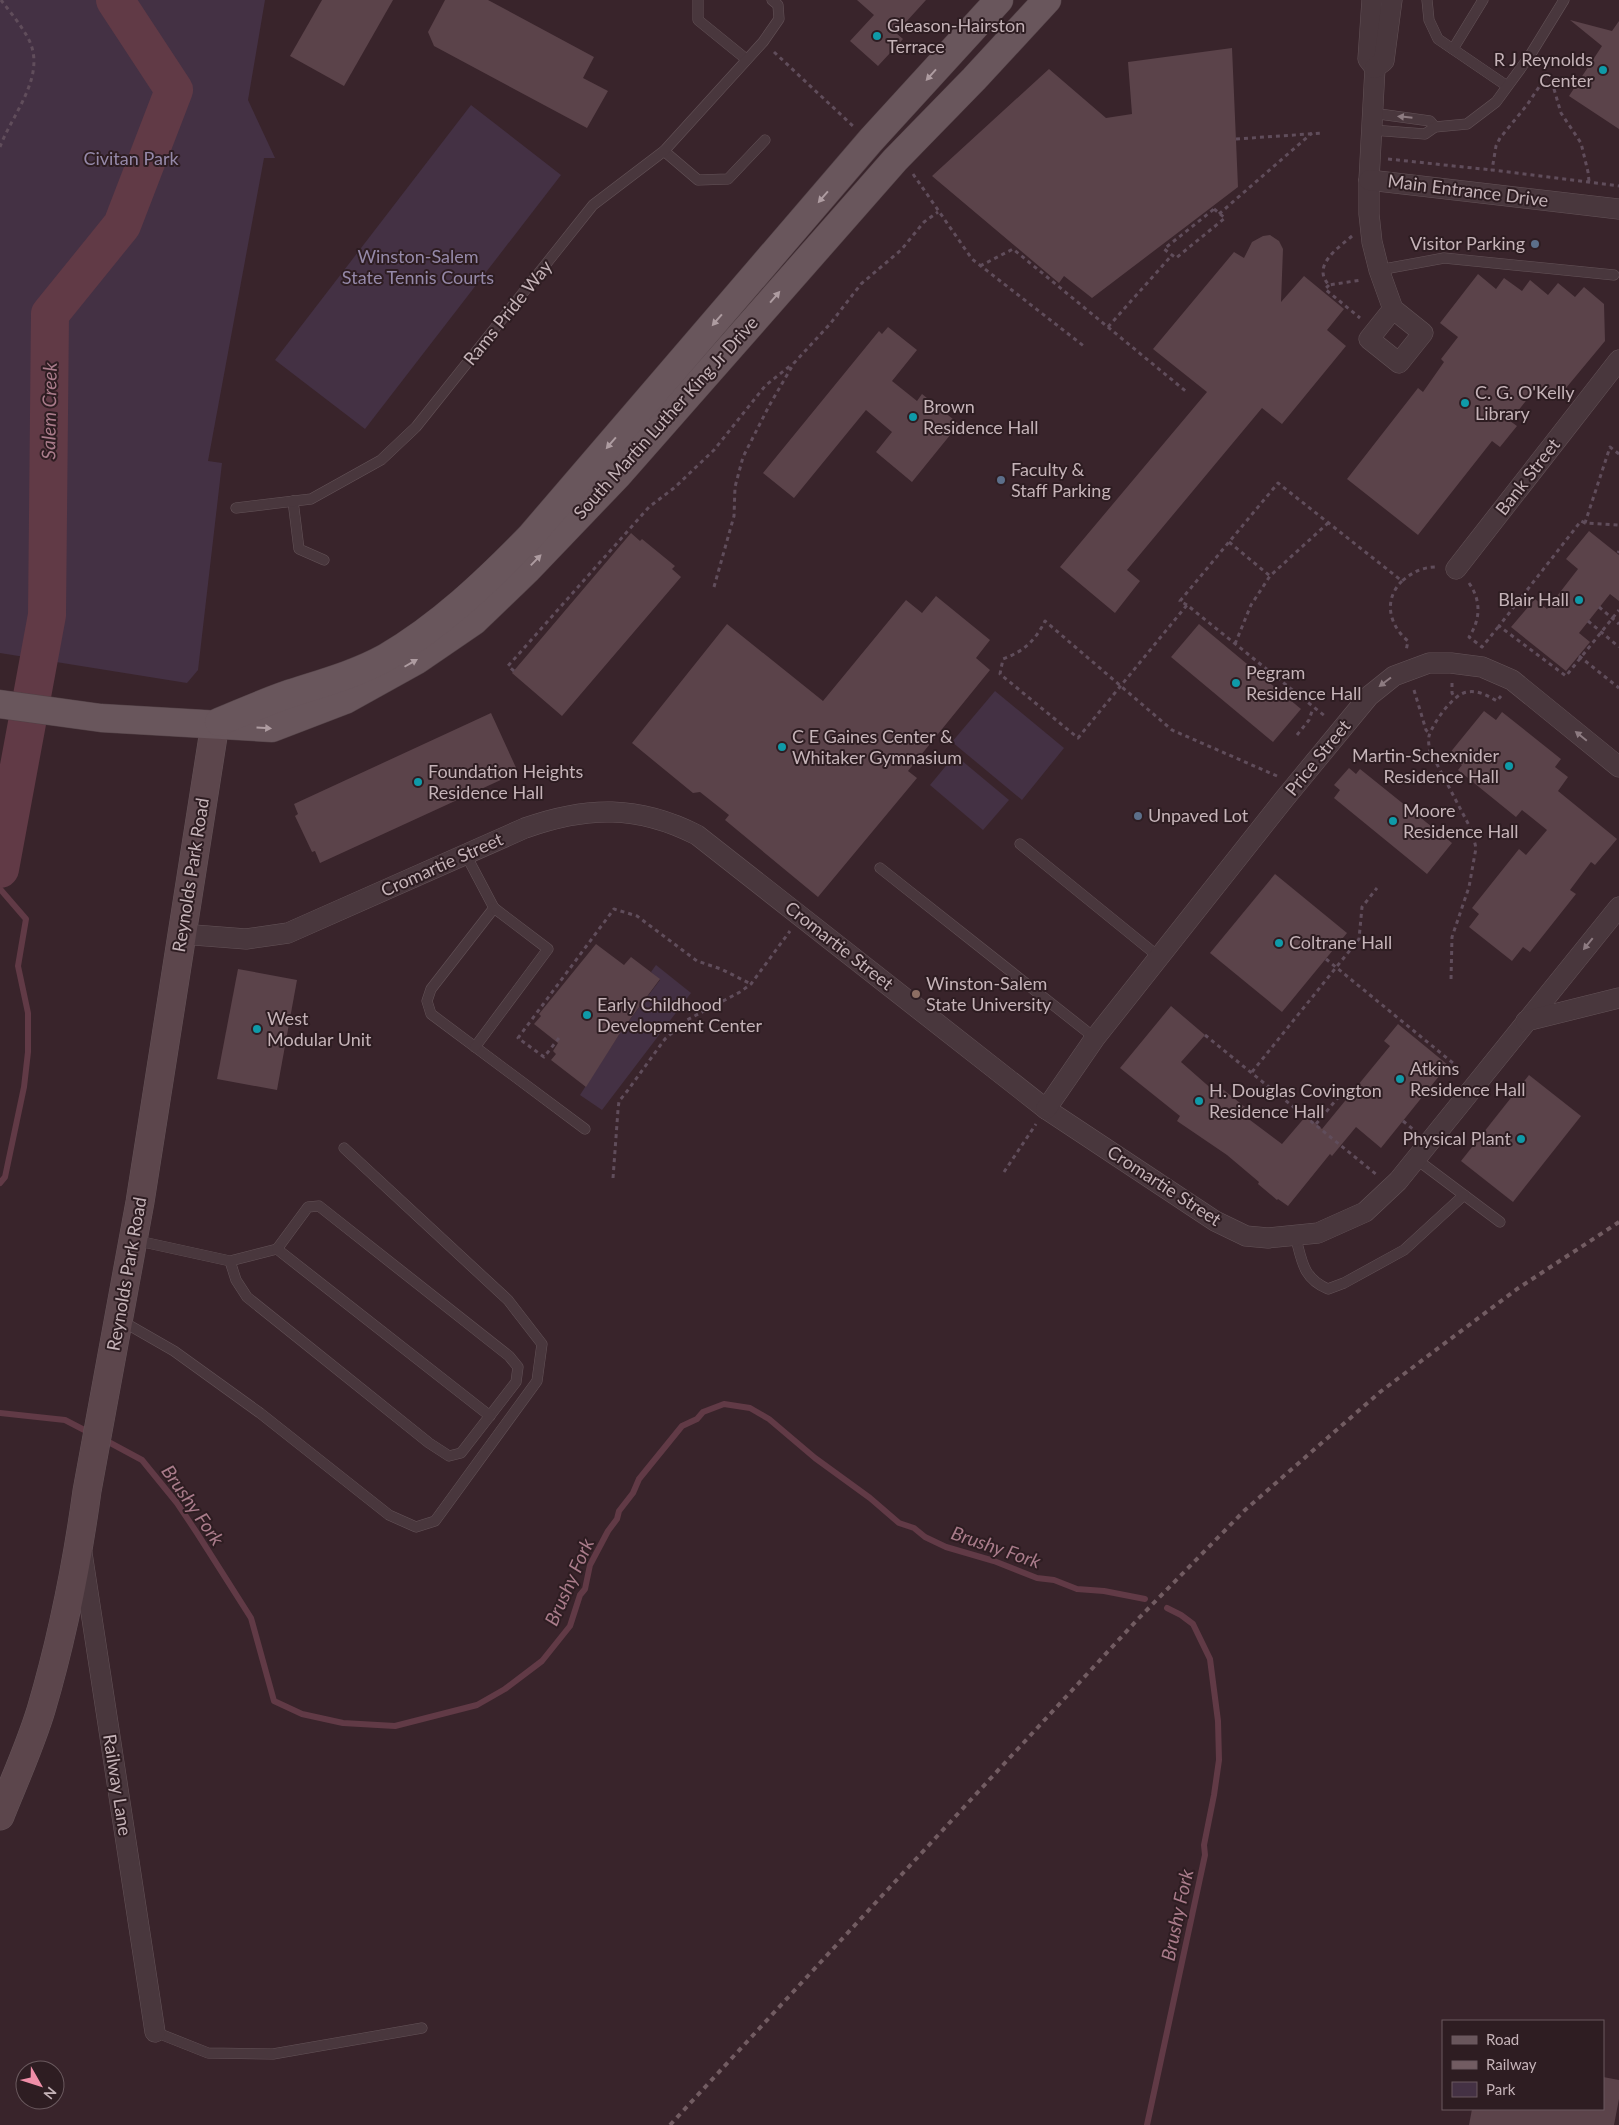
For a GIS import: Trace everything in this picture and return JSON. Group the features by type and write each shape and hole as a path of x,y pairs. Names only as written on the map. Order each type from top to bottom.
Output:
{"main road":[{"name":"South Martin Luther King Jr Drive","path":"215,724 275,699 344,676 384,658 453,610 488,579 530,536 871,140 998,0"},
{"name":"South Martin Luther King Jr Drive","path":"0,704 101,718 175,724 215,724 272,728 345,700 417,660 474,620 527,570 618,475 895,160 974,80 1047,0"},
{"name":"Reynolds Park Road","path":"0,1816 40,1712 57,1653 80,1539 87,1491 134,1240 215,724"}],"street":[{"name":"Main Entrance Drive","path":"1372,0 1368,58 1375,68 1369,180 1619,209"},
{"name":"Main Entrance Drive","path":"1375,68 1384,61 1391,22 1392,0"},
{"path":"1371,26 1391,22"},
{"path":"1369,180 1369,214 1372,242 1379,270 1394,309"},
{"name":"Bank Street","path":"1456,569 1619,360"},
{"name":"Price Street","path":"1046,1110 1091,1044 1285,798 1369,696 1388,680 1408,670 1429,663 1451,663 1482,668 1512,680 1619,767"},
{"name":"Cromartie Street","path":"181,934 246,939 288,933 542,822 588,812 620,812 639,814 674,823 697,835 1046,1110 1215,1221 1246,1236 1268,1238 1318,1233 1366,1212 1398,1181 1619,906"},
{"path":"1526,1021 1619,998"},
{"name":"Railway Lane","path":"80,1539 155,2032"}],"lane":[{"path":"698,0 698,20 746,59"},
{"name":"Rams Pride Way","path":"236,508 311,499 382,460 416,427 593,205 664,150 763,42 779,19 778,6 772,0"},
{"path":"1427,0 1429,20 1438,39 1507,86"},
{"path":"1453,49 1482,0"},
{"path":"1372,122 1425,134 1435,127 1467,124 1496,102 1529,57 1564,0"},
{"path":"1372,122 1430,121 1435,127"},
{"path":"664,150 698,180 728,179 765,140"},
{"path":"1379,270 1444,258 1614,275"},
{"path":"293,501 299,549 324,560"},
{"path":"1020,844 1160,957"},
{"path":"466,855 494,908 548,949 475,1047"},
{"path":"880,868 1091,1044"},
{"path":"494,908 431,989 427,1001 431,1014 585,1129"},
{"path":"119,1320 174,1351 260,1413 388,1515 416,1527 435,1521 537,1381 542,1344 508,1300 344,1148"},
{"path":"1416,1159 1500,1222"},
{"path":"1295,1235 1306,1270 1315,1284 1328,1289 1344,1283 1404,1250 1464,1195"},
{"path":"134,1240 230,1261 277,1249 308,1207 319,1206 509,1356 518,1367 516,1382 461,1453 449,1456 429,1443 247,1297 236,1280 230,1261"},
{"path":"277,1249 490,1416"},
{"path":"155,2032 208,2053 273,2054 422,2028"}],"path":[{"path":"0,147 32,76 34,59 29,39 1,0"},
{"path":"763,42 871,140"},
{"path":"1492,170 1496,146 1500,138 1549,72 1560,113 1581,144 1589,181"},
{"path":"1219,214 1312,133"},
{"path":"1236,139 1323,133"},
{"path":"1385,158 1619,186"},
{"path":"895,160 912,173 972,259 1085,347"},
{"path":"1214,209 1219,214 1225,218 1176,258 1164,249 1214,209"},
{"path":"514,671 508,666 649,507 674,488 714,450 765,386 794,363 830,324 860,284 901,250 924,222 938,212"},
{"path":"1328,286 1322,273 1327,259 1332,252 1356,233"},
{"path":"980,266 1013,249 1188,393"},
{"path":"1108,327 1172,255"},
{"path":"1328,286 1364,279 1365,287"},
{"path":"1328,286 1325,289 1365,322"},
{"path":"714,588 733,523 735,487 743,457 794,363"},
{"path":"1585,523 1610,447 1619,454"},
{"path":"1332,722 1180,601 1278,483 1402,581"},
{"path":"1408,641 1397,631 1390,614 1390,602 1397,586 1415,571 1426,567 1445,566 1456,569 1474,590 1478,603 1477,622 1469,637 1482,647 1581,521 1585,523 1619,525"},
{"path":"1235,644 1251,605 1270,576 1328,523"},
{"path":"1230,542 1270,576"},
{"path":"1187,605 1120,687 1078,738 1000,674 1003,659 1022,652 1031,644 1045,621 1120,687 1172,730 1281,777"},
{"path":"1599,607 1619,624"},
{"path":"1499,626 1566,676 1619,610"},
{"path":"1588,621 1619,647"},
{"path":"1580,657 1619,688"},
{"path":"1408,670 1426,730 1430,734"},
{"path":"1451,979 1452,937 1469,887 1476,848 1472,831 1430,751 1430,734 1446,708 1455,698 1465,692 1475,691 1497,701 1512,680"},
{"path":"1452,688 1455,698"},
{"path":"1297,735 1309,720 1313,708"},
{"path":"1252,1072 1359,939 1362,907 1377,888"},
{"path":"559,1038 544,1057 518,1038 614,909 638,916 697,961 721,969 750,984"},
{"path":"613,1178 618,1110 620,1101 625,1094 665,1039 687,1020 740,992 750,984 795,925"},
{"path":"1326,959 1453,1063"},
{"path":"1205,1035 1382,1180"},
{"path":"1316,1124 1346,1088 1352,1093"},
{"path":"1004,1172 1046,1110"},
{"path":"1403,1121 1418,1134"}],"green space":[{"name":"Civitan Park","path":"0,0 265,0 248,100 275,158 264,158 208,461 222,463 198,670 187,683 0,653"},
{"name":"Winston-Salem State Tennis Courts","path":"471,105 561,175 365,429 275,360"},
{"path":"995,691 1064,748 1022,800 952,742"},
{"path":"955,755 1009,800 983,830 930,785"},
{"path":"656,965 691,993 602,1110 580,1095 622,1030 660,980 651,972"}],"building":[{"path":"322,0 393,0 344,86 290,56"},
{"path":"445,0 488,0 594,57 583,78 608,91 587,128 434,46 428,32"},
{"name":"Gleason-Hairston Terrace","path":"857,0 926,0 896,33 903,39 878,66 850,41 874,15"},
{"name":"R J Reynolds Center","path":"1570,20 1612,31 1619,21 1619,129 1569,96 1602,46"},
{"path":"1232,48 1238,187 1092,298 1064,276 1059,283 932,176 1049,69 1106,118 1132,114 1128,62"},
{"path":"1270,235 1279,241 1283,249 1281,302 1304,276 1344,309 1327,330 1346,346 1282,424 1262,408 1127,570 1140,581 1115,613 1060,567 1207,392 1153,349 1234,252 1244,258 1252,242 1263,236"},
{"name":"C. G. O'Kelly Library","path":"1478,274 1496,289 1504,278 1522,291 1530,280 1548,295 1558,283 1575,297 1584,287 1604,304 1605,341 1566,388 1533,392 1510,421 1517,426 1500,447 1492,441 1418,535 1347,479 1418,388 1423,392 1444,362 1441,359 1458,337 1440,323"},
{"name":"Brown Residence Hall","path":"888,327 917,350 892,381 917,401 922,394 959,424 912,482 876,452 892,432 866,410 794,498 763,473 879,331 882,334"},
{"name":"Blair Hall","path":"1589,531 1619,555 1619,601 1610,594 1579,633 1590,642 1566,671 1511,627 1535,599 1547,609 1578,569 1566,559"},
{"name":"Foundation Heights Residence Hall","path":"631,533 640,541 642,539 675,566 672,569 681,577 562,716 512,673"},
{"name":"C E Gaines Center & Whitaker Gymnasium","path":"936,596 990,640 976,658 990,670 908,771 917,778 818,897 725,820 729,815 700,792 693,793 632,743 727,624 823,701 906,600 922,613"},
{"name":"Pegram Residence Hall","path":"1199,624 1301,709 1273,742 1171,657"},
{"path":"1484,711 1496,720 1502,712 1561,759 1555,767 1568,777 1558,791 1617,839 1595,865 1591,862 1570,890 1576,894 1530,952 1523,947 1512,961 1469,927 1479,914 1472,908 1519,849 1526,855 1547,830 1522,810 1516,817 1458,770 1462,765 1449,754"},
{"name":"Foundation Heights Residence Hall","path":"491,713 518,772 320,863 315,851 312,852 295,816 298,814 294,804"},
{"name":"Moore Residence Hall","path":"1349,768 1356,774 1360,769 1452,843 1427,874 1334,798 1340,790 1334,785"},
{"name":"Coltrane Hall","path":"1275,874 1347,933 1282,1012 1210,953"},
{"name":"Early Childhood Development Center","path":"596,944 624,965 631,957 660,979 622,1030 586,1087 551,1060 556,1054 553,1051 558,1043 534,1024 541,1016 539,1014"},
{"name":"West Modular Unit","path":"238,969 297,980 277,1090 217,1079"},
{"name":"H. Douglas Covington Residence Hall","path":"1171,1006 1205,1035 1181,1062 1214,1091 1220,1087 1250,1111 1246,1117 1282,1144 1306,1116 1322,1129 1390,1046 1384,1041 1398,1024 1448,1065 1381,1148 1356,1127 1332,1156 1330,1154 1288,1206 1277,1200 1227,1155 1177,1121 1180,1116 1120,1068"},
{"name":"Physical Plant","path":"1529,1075 1581,1116 1513,1202 1461,1161"},
{"path":"1604,2077 1619,2080 1619,2099 1614,2125 1469,2125 1472,2110 1604,2110"}],"waterway":[{"name":"Salem Creek","path":"0,869 47,615 50,314 122,225 174,90 115,0"},
{"name":"Brushy Fork","path":"0,889 26,919 18,966 28,1013 28,1052 24,1087 5,1177 0,1183"},
{"name":"Brushy Fork","path":"103,1439 142,1460 177,1503 197,1533 251,1618 274,1701 302,1714 343,1723 395,1726 477,1705 505,1689 542,1661 570,1626 580,1595 585,1589 590,1565 608,1531 617,1519 619,1511 633,1493 639,1479 682,1426 697,1419 703,1412 724,1404 750,1408 769,1419 815,1458 870,1498 899,1523 914,1528 925,1537 946,1547 994,1561 1037,1578 1054,1580 1077,1589 1104,1591 1145,1599"},
{"name":"Brushy Fork","path":"0,1413 65,1420 92,1434"},
{"name":"Brushy Fork","path":"1147,2125 1205,1855 1204,1845 1219,1760 1218,1721 1210,1659 1193,1624 1167,1608"}],"railway":[{"path":"670,2125 1138,1619 1245,1510 1380,1392 1517,1289 1619,1222"}],"place":[{"name":"Gleason-Hairston Terrace","path":"877,36"},
{"name":"R J Reynolds Center","path":"1603,70"},
{"name":"Visitor Parking","path":"1535,244"},
{"name":"C. G. O'Kelly Library","path":"1465,403"},
{"name":"Brown Residence Hall","path":"913,417"},
{"name":"Faculty & Staff Parking","path":"1001,480"},
{"name":"Blair Hall","path":"1579,600"},
{"name":"Pegram Residence Hall","path":"1236,683"},
{"name":"C E Gaines Center & Whitaker Gymnasium","path":"782,747"},
{"name":"Martin-Schexnider Residence Hall","path":"1509,766"},
{"name":"Foundation Heights Residence Hall","path":"418,782"},
{"name":"Unpaved Lot","path":"1138,816"},
{"name":"Moore Residence Hall","path":"1393,821"},
{"name":"Coltrane Hall","path":"1279,943"},
{"name":"Winston-Salem State University","path":"916,994"},
{"name":"Early Childhood Development Center","path":"587,1015"},
{"name":"West Modular Unit","path":"257,1029"},
{"name":"Atkins Residence Hall","path":"1400,1079"},
{"name":"H. Douglas Covington Residence Hall","path":"1199,1101"},
{"name":"Physical Plant","path":"1521,1139"}]}
